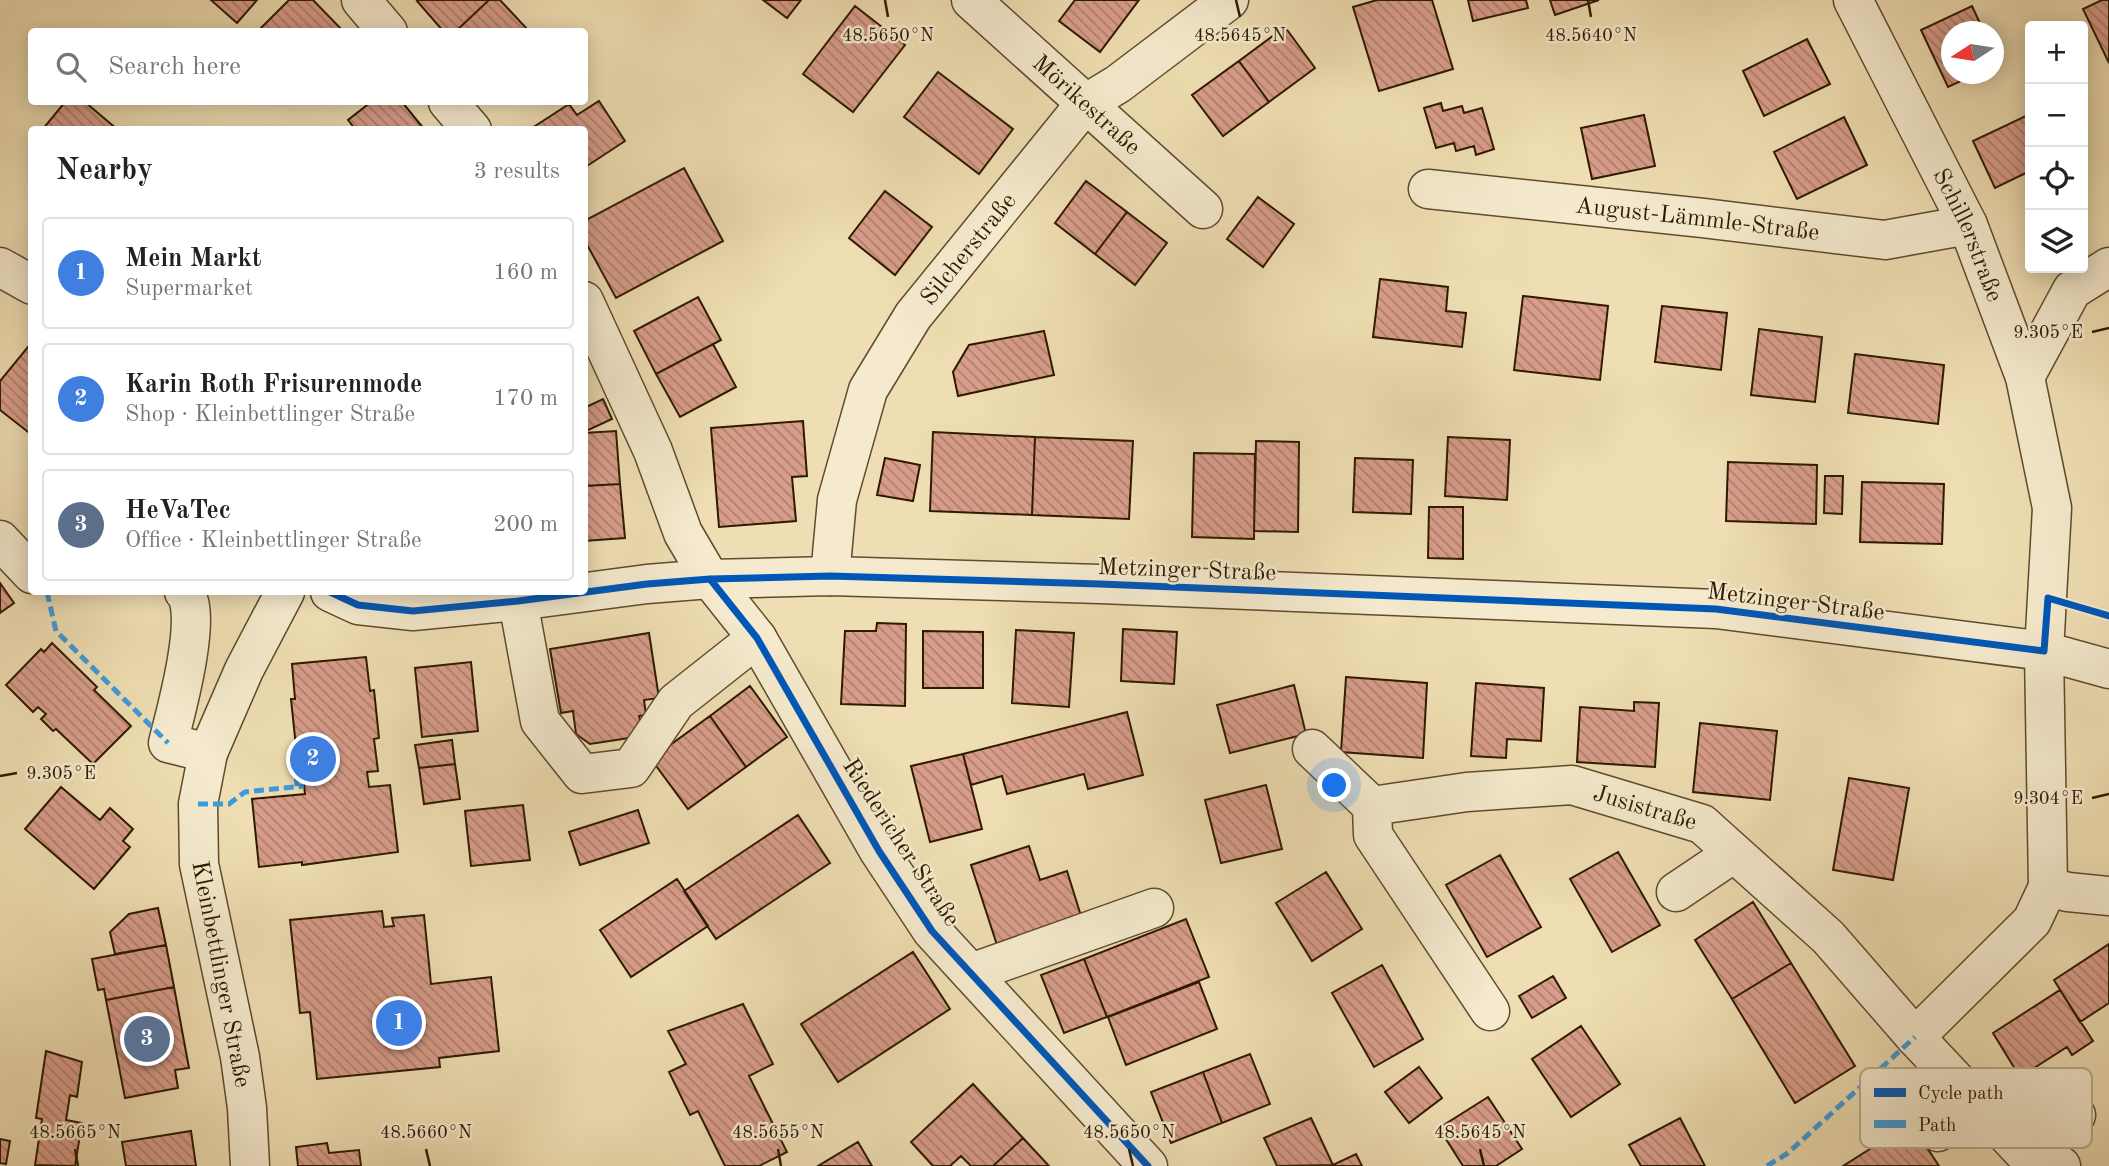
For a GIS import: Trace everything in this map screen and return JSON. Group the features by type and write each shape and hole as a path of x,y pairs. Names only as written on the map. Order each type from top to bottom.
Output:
{"street":[{"path":"361,0 385,28"},
{"name":"Mörikestraße","path":"971,0 1203,209"},
{"name":"Silcherstraße","path":"830,576 836,500 868,390 913,316 1086,104 1118,84 1229,0"},
{"name":"Schillerstraße","path":"1853,0 1968,225 2025,377 2052,508 2044,651 2048,887"},
{"path":"450,105 468,126"},
{"name":"August-Lämmle-Straße","path":"1428,189 1885,240 1968,225"},
{"path":"0,267 28,283"},
{"path":"2025,377 2072,290 2109,267"},
{"name":"Riedericher Straße","path":"588,310 653,452 683,533 710,579 757,638 886,860 932,931 1148,1166"},
{"path":"0,540 28,570"},
{"name":"Metzinger Straße","path":"588,592 710,579 830,576 1716,609 2044,651 2109,669"},
{"path":"187,595 192,621 182,688 169,743 208,753"},
{"name":"Kleinbettlinger Straße","path":"250,1166 247,1108 240,1057 199,864 198,804 208,753 244,670 283,595"},
{"name":"Metzinger Straße","path":"336,595 358,605 413,611 564,595"},
{"path":"518,601 540,721 582,774 631,768 676,702 757,638"},
{"path":"1312,749 1372,806 1373,835 1490,1011"},
{"name":"Jusistraße","path":"1372,806 1467,792 1572,786 1702,824 1734,853 1809,899 1828,937 1945,1068"},
{"path":"1676,892 1734,853"},
{"path":"1916,1037 2032,921 2048,887 2109,896"},
{"path":"971,973 1154,908"},
{"name":"Jusistraße","path":"2029,1148 2043,1160"}],"building":[{"path":"211,0 257,0 237,23"},
{"path":"289,0 313,0 340,28 261,28"},
{"path":"489,0 459,28 441,28 417,1"},
{"path":"489,0 500,0 526,28 459,28"},
{"path":"763,0 801,0 787,18"},
{"path":"1075,0 1139,0 1100,52 1059,21"},
{"path":"1377,0 1432,0 1453,69 1379,91 1353,7"},
{"path":"1468,0 1526,0 1528,8 1473,21"},
{"path":"1550,0 1599,0 1555,15"},
{"path":"2102,0 2109,0 2109,63 2083,9"},
{"path":"855,6 905,45 853,112 803,74"},
{"path":"1972,6 1979,21 1941,21 1941,72 1921,30"},
{"path":"1285,27 1315,68 1269,102 1239,61"},
{"path":"1807,39 1830,84 1764,116 1743,71"},
{"path":"1239,61 1269,102 1223,136 1192,95"},
{"path":"938,72 1013,129 979,174 904,117"},
{"path":"599,101 625,141 588,165 588,126 535,126 567,105 577,115"},
{"path":"1441,103 1443,111 1462,106 1464,113 1482,108 1494,149 1476,155 1474,146 1456,151 1454,143 1436,148 1424,108"},
{"path":"63,105 89,105 113,126 45,126"},
{"path":"367,105 404,105 422,126 353,126 348,120"},
{"path":"1644,115 1655,166 1592,179 1581,128"},
{"path":"2025,116 2025,173 1995,188 1973,141"},
{"path":"1844,117 1867,165 1797,199 1774,152"},
{"path":"684,168 723,241 616,298 588,246 588,219"},
{"path":"1086,181 1127,212 1095,254 1055,223"},
{"path":"885,191 932,227 895,275 849,238"},
{"path":"1258,197 1294,224 1263,267 1227,239"},
{"path":"1127,212 1167,243 1135,285 1095,254"},
{"path":"1380,279 1448,287 1446,311 1466,313 1462,347 1373,337"},
{"path":"1523,296 1608,306 1600,380 1514,370"},
{"path":"698,297 721,340 656,374 634,331"},
{"path":"1662,306 1727,313 1721,370 1655,362"},
{"path":"1759,329 1822,337 1815,402 1751,395"},
{"path":"1044,331 1054,375 958,396 953,372 969,345"},
{"path":"713,344 736,387 680,417 656,374"},
{"path":"28,347 28,432 0,410 0,381"},
{"path":"1855,354 1944,365 1938,424 1848,413"},
{"path":"603,399 612,419 588,430 588,406"},
{"path":"803,421 807,476 792,477 796,521 719,527 711,428"},
{"path":"616,431 620,484 588,486 588,433"},
{"path":"933,432 1035,437 1032,515 930,511"},
{"path":"1035,437 1133,441 1129,519 1032,515"},
{"path":"1448,437 1510,440 1507,500 1445,496"},
{"path":"1256,441 1299,442 1298,532 1254,531"},
{"path":"1194,453 1255,454 1254,539 1192,537"},
{"path":"885,458 920,465 913,501 877,495"},
{"path":"1355,458 1413,460 1411,514 1353,512"},
{"path":"1728,462 1817,465 1816,524 1726,521"},
{"path":"1825,476 1843,476 1842,514 1824,513"},
{"path":"1862,482 1944,484 1942,544 1860,542"},
{"path":"620,484 625,538 588,541 588,486"},
{"path":"1429,507 1463,507 1463,559 1428,558"},
{"path":"0,583 14,603 0,613"},
{"path":"877,623 906,624 905,706 841,704 845,631 876,631"},
{"path":"1123,629 1177,632 1174,684 1121,681"},
{"path":"1016,630 1074,633 1069,707 1012,703"},
{"path":"923,631 983,632 983,688 923,688"},
{"path":"649,633 659,698 644,700 646,715 639,716 641,724 629,738 590,744 576,734 573,711 561,713 550,649"},
{"path":"52,643 97,687 94,690 131,726 93,764 56,729 53,731 41,719 46,714 38,707 33,712 6,685 41,649 44,652"},
{"path":"366,657 370,691 374,690 379,738 374,739 378,771 367,772 369,787 390,785 398,852 302,865 302,862 259,867 252,799 305,794 291,699 295,699 292,664"},
{"path":"471,662 478,731 422,737 415,668"},
{"path":"1346,677 1427,683 1423,758 1341,752"},
{"path":"1476,683 1544,688 1541,741 1507,739 1506,758 1471,756"},
{"path":"1294,685 1306,734 1230,753 1217,705"},
{"path":"750,686 787,737 746,767 710,716"},
{"path":"1634,702 1659,703 1655,767 1577,762 1580,707 1634,711"},
{"path":"1127,712 1143,775 1088,789 1084,774 1007,794 1002,776 971,785 963,754"},
{"path":"710,716 746,767 688,809 651,759"},
{"path":"1700,723 1777,731 1770,800 1693,792"},
{"path":"452,740 455,764 419,768 415,745"},
{"path":"963,754 982,829 930,842 911,766"},
{"path":"455,764 460,799 424,804 419,768"},
{"path":"1849,778 1909,788 1893,880 1833,870"},
{"path":"1266,785 1282,849 1221,863 1205,800"},
{"path":"61,787 100,820 110,808 133,829 123,841 130,847 94,889 25,829"},
{"path":"523,805 530,860 471,866 465,811"},
{"path":"638,810 649,843 580,865 569,832"},
{"path":"798,815 830,863 716,939 684,891"},
{"path":"1029,846 1040,880 1067,871 1082,919 997,945 971,865"},
{"path":"1618,852 1660,925 1612,952 1570,879"},
{"path":"1500,855 1541,927 1487,957 1446,885"},
{"path":"1326,872 1362,929 1312,961 1276,903"},
{"path":"677,879 708,926 631,977 600,930"},
{"path":"1753,902 1791,963 1732,999 1695,940"},
{"path":"158,908 166,945 115,954 110,932 129,914"},
{"path":"382,911 384,927 394,926 392,918 424,915 431,984 491,977 499,1051 439,1058 440,1067 317,1079 310,1012 300,1013 290,920"},
{"path":"1186,919 1209,977 1107,1017 1084,959"},
{"path":"2109,944 2109,1003 2080,1022 2054,980"},
{"path":"166,945 174,987 106,1000 104,989 98,990 92,959"},
{"path":"913,952 950,1009 838,1082 801,1024"},
{"path":"1084,959 1107,1017 1064,1033 1041,975"},
{"path":"1791,963 1855,1066 1795,1103 1732,999"},
{"path":"1382,965 1423,1039 1374,1067 1332,993"},
{"path":"1553,976 1566,998 1532,1018 1519,996"},
{"path":"1199,982 1217,1029 1126,1065 1108,1017"},
{"path":"174,987 189,1068 175,1070 178,1088 125,1098 106,1000"},
{"path":"2060,990 2093,1041 2072,1055 2067,1047 2034,1068 2014,1068 1993,1033"},
{"path":"743,1004 773,1064 749,1076 787,1152 759,1166 725,1166 698,1111 690,1115 669,1072 686,1064 668,1031"},
{"path":"1581,1026 1620,1084 1571,1117 1532,1059"},
{"path":"46,1051 82,1062 77,1097 70,1095 66,1120 82,1123 75,1166 35,1165 42,1119 36,1118"},
{"path":"1250,1054 1270,1104 1222,1123 1203,1072"},
{"path":"1419,1067 1442,1098 1409,1123 1385,1092"},
{"path":"1203,1072 1222,1123 1171,1143 1151,1092"},
{"path":"973,1084 1023,1138 993,1166 971,1166 961,1156 950,1166 933,1166 911,1142"},
{"path":"1488,1097 1522,1149 1496,1166 1463,1166 1439,1128"},
{"path":"1311,1118 1333,1165 1277,1166 1264,1138"},
{"path":"1680,1118 1705,1166 1641,1166 1629,1145"},
{"path":"191,1131 196,1166 126,1166 122,1142"},
{"path":"1023,1138 1049,1166 993,1166"},
{"path":"0,1139 10,1141 6,1164 0,1163"},
{"path":"858,1142 872,1166 818,1166"},
{"path":"327,1143 329,1153 359,1150 361,1166 298,1166 296,1147"},
{"path":"1871,1148 1927,1148 1939,1166 1843,1166"},
{"path":"1356,1154 1362,1166 1330,1166 1333,1165"}],"marked path":[{"path":"48,595 56,631 168,743"},
{"path":"297,786 295,763 302,762"},
{"path":"198,804 229,804 245,792 304,786"},
{"path":"1881,1068 1915,1037"},
{"path":"1767,1166 1788,1153 1860,1087"}],"cycle path":[{"path":"588,592 710,579 830,576 1716,609 2044,651 2048,598 2109,616"},
{"path":"710,579 757,638 879,851 932,931 1148,1166"},
{"path":"336,595 358,605 413,611 564,595"}],"place":[{"name":"Karin Roth Frisurenmode","path":"313,759"},
{"name":"Mein Markt","path":"399,1023"},
{"name":"HeVaTec","path":"147,1039"}]}
